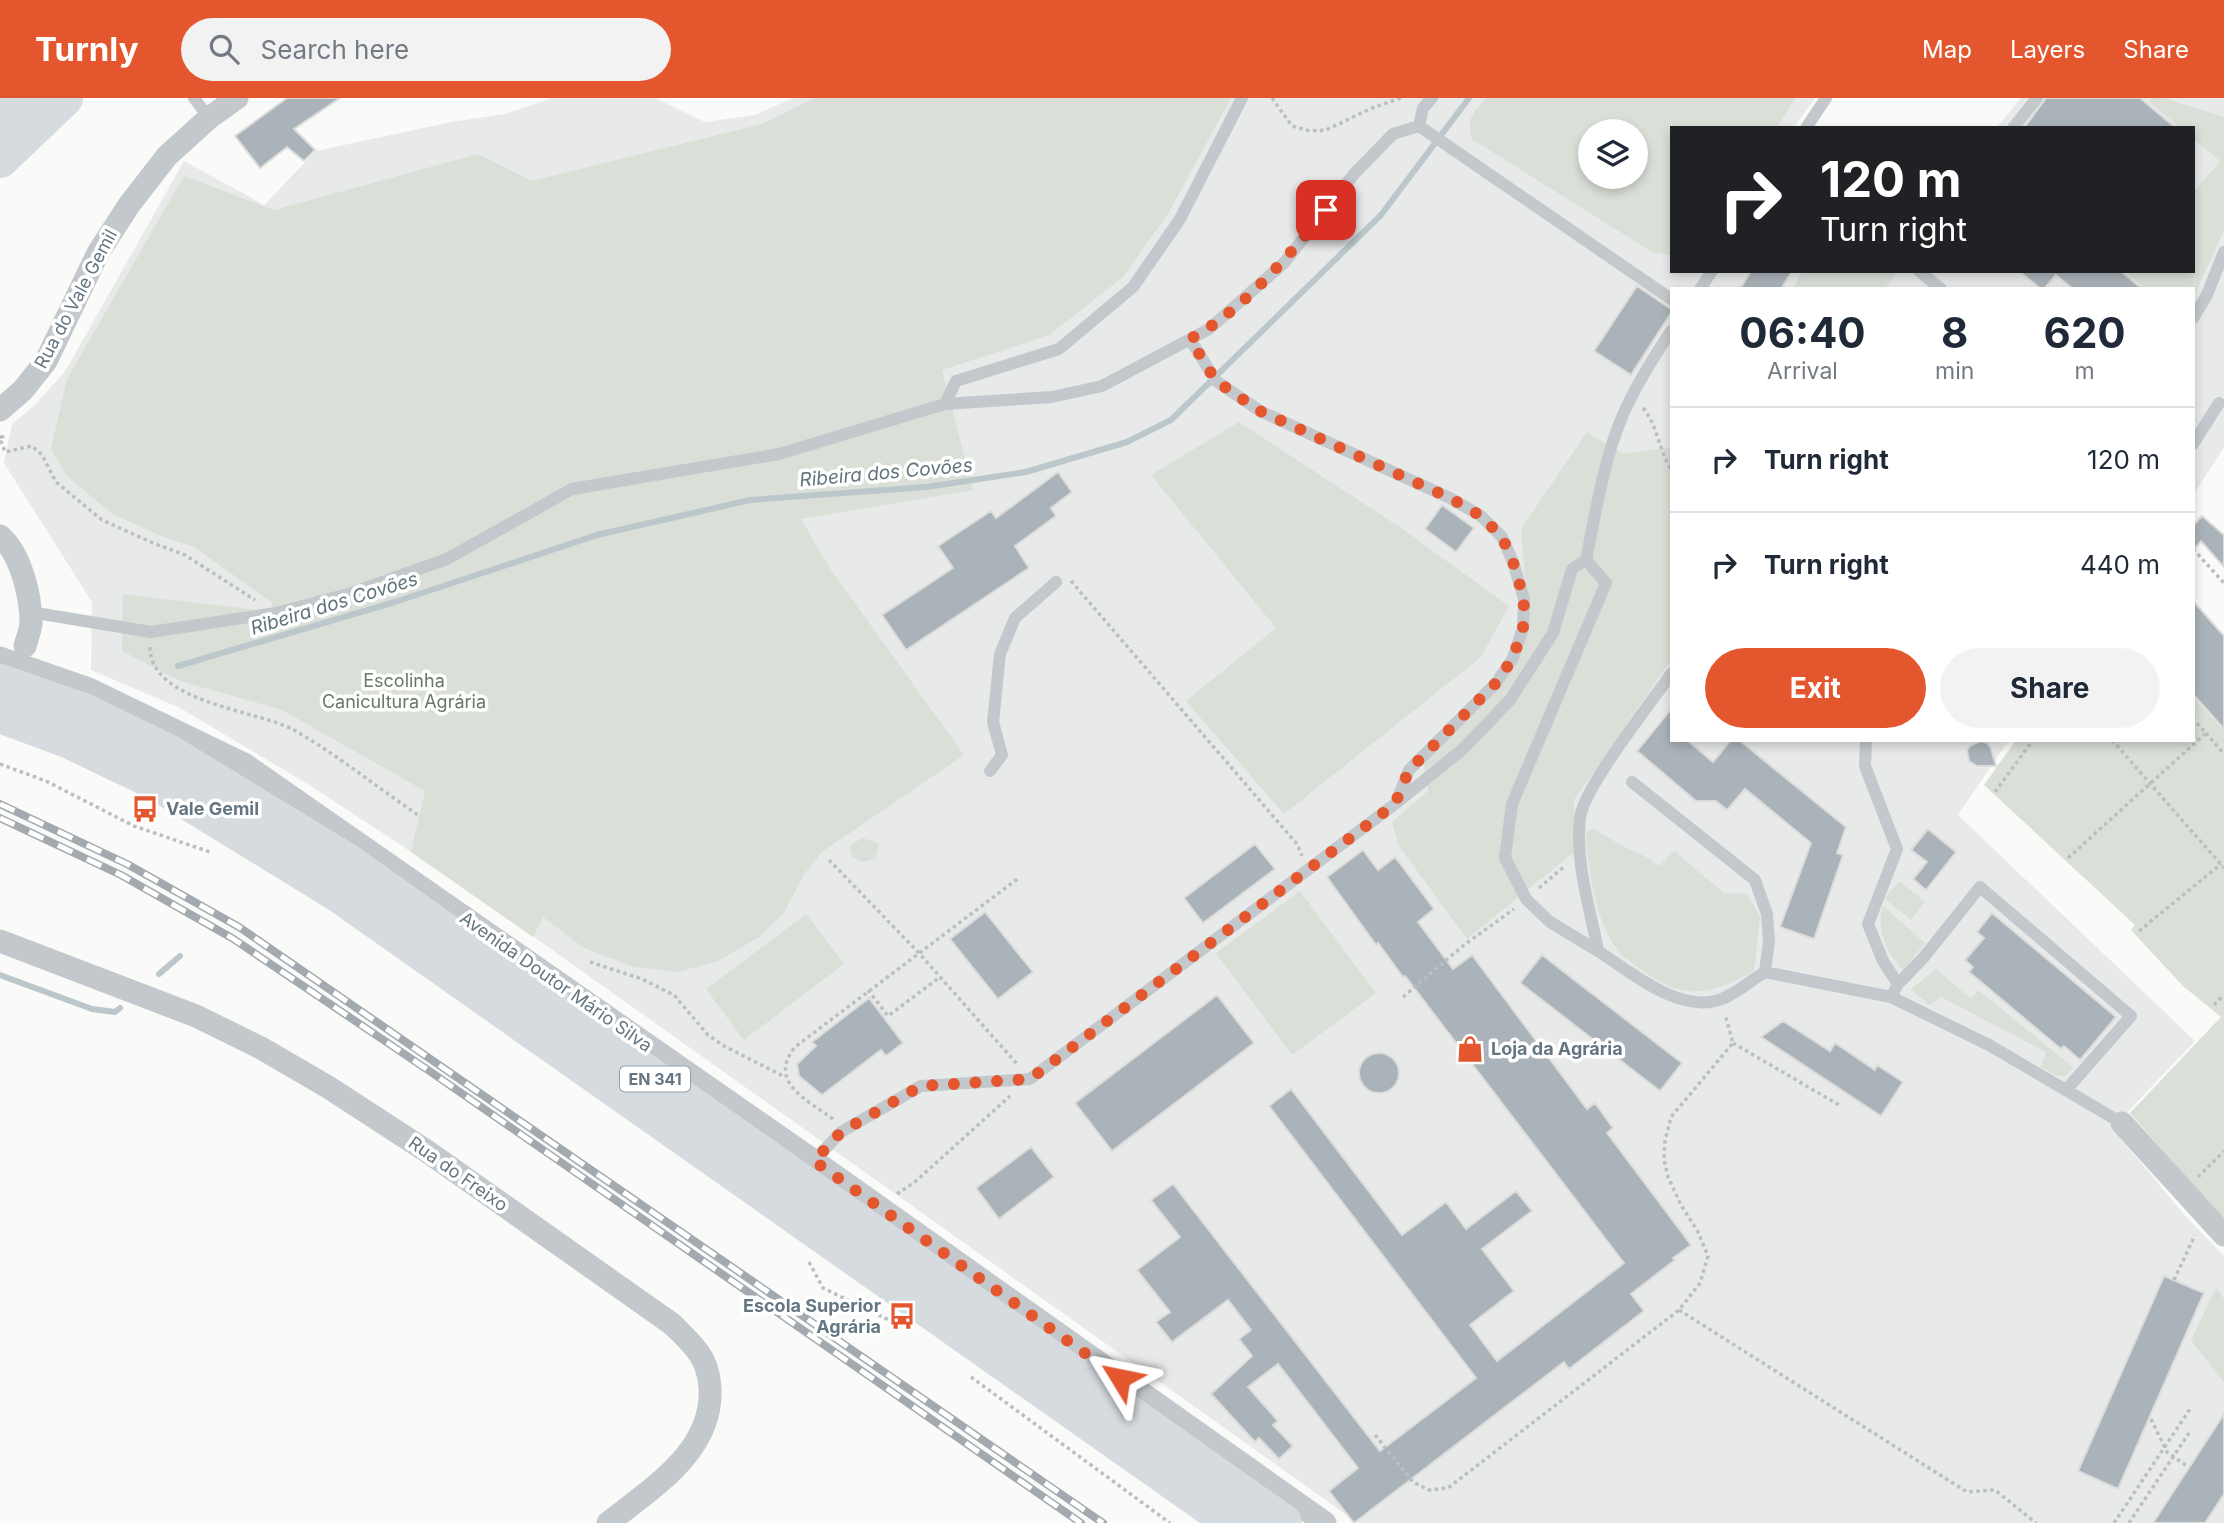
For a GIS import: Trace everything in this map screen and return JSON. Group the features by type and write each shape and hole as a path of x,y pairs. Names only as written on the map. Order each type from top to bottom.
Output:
{"highway":[{"path":"0,119 22,98"},
{"path":"0,159 64,98"},
{"name":"EN 341","path":"0,683 86,713 168,753 345,861 1283,1523"},
{"name":"EN 341","path":"0,714 70,740 157,782 338,893 1233,1523"}],"street":[{"name":"Rua do Vale Gemil","path":"0,410 23,390 46,361 98,253 129,205 167,156 209,118 237,98"},
{"path":"0,536 9,544 20,562 31,627 25,646"},
{"name":"Avenida Doutor Mário Silva","path":"0,658 89,689 244,764 814,1161 1325,1523"},
{"name":"Rua do Freixo","path":"0,942 196,1016 261,1048 328,1087 428,1152 672,1324 698,1352 709,1374 711,1405 704,1429 690,1452 658,1483 608,1523"},
{"path":"2122,1123 2224,1236"}],"lane":[{"path":"194,98 209,118"},
{"path":"944,404 956,381 1059,349 1133,287 1180,219 1242,98"},
{"path":"1419,126 1423,108 1432,98"},
{"path":"1807,126 1826,98"},
{"path":"2014,126 2038,98"},
{"path":"1419,126 1670,298"},
{"path":"30,612 150,632 276,613 352,593 447,559 572,489 779,454 944,404 1052,397 1102,386 1209,329 1283,263 1354,174 1393,134 1419,126"},
{"path":"2195,315 2206,297 2224,252"},
{"path":"1921,273 1939,287"},
{"path":"814,1161 846,1129 921,1086 1030,1079 1308,871 1463,749 1510,700 1553,633 1572,569 1586,560 1602,482 1622,418 1641,379 1670,333"},
{"path":"1190,339 1216,381 1260,411 1450,498 1481,516 1502,537 1524,599 1523,628 1513,658 1496,683 1409,770 1395,804"},
{"path":"2195,441 2219,402"},
{"path":"1586,560 1606,583 1512,804 1505,858 1527,899 1550,922 1664,994 1701,1003 1720,1000 1765,972 1891,997 1989,1045 2122,1123"},
{"path":"990,771 1002,755 993,722 1000,654 1015,618 1056,582"},
{"path":"1598,951 1579,854 1580,815 1592,787 1670,675"},
{"path":"1866,742 1865,766 1897,849 1868,924 1883,961 1898,984"},
{"path":"1632,782 1755,880 1767,914 1769,941 1765,972"},
{"path":"1891,997 1898,984 1924,957 1980,887 2132,1016 2066,1090"}],"path":[{"path":"1272,98 1292,126 1310,131 1326,130 1372,108 1401,98"},
{"path":"1642,407 1648,414 1670,467"},
{"path":"0,437 3,437 1,441 5,452 32,446 41,455 57,482 102,520 185,555 276,613"},
{"path":"2195,552 2224,583"},
{"path":"1056,582 1072,581 1297,844 1308,871"},
{"path":"150,632 150,659 166,681 219,706 292,729 418,815"},
{"path":"2195,721 2224,754"},
{"path":"2068,858 2206,733"},
{"path":"1995,792 2032,742"},
{"path":"2114,742 2222,866 2139,931"},
{"path":"0,764 46,781 135,826 211,852"},
{"path":"829,860 918,953 1030,1079 916,1181 897,1194"},
{"path":"785,1077 786,1058 795,1047 1020,877"},
{"path":"1533,893 1549,879"},
{"path":"1403,997 1464,945 1519,905"},
{"path":"590,962 642,979 674,995 708,1035 785,1077 803,1098 846,1129"},
{"path":"868,990 888,1016 940,977"},
{"path":"2214,1005 2224,995"},
{"path":"1720,1000 1733,1043 1839,1105"},
{"path":"1375,1435 1413,1482 1429,1490 1448,1488 1679,1310 1700,1283 1708,1256 1698,1231 1681,1205 1668,1177 1664,1159 1665,1141 1671,1117 1733,1043"},
{"path":"2201,1174 2224,1151"},
{"path":"2174,1280 2204,1214"},
{"path":"804,1252 824,1288 901,1326"},
{"path":"1679,1310 1967,1492 1995,1490 2036,1523"},
{"path":"968,1375 1170,1523"},
{"path":"2114,1523 2190,1409"},
{"path":"2151,1419 2167,1452 2187,1466"},
{"path":"2129,1523 2189,1433"}],"shaded area":[{"path":"552,98 655,98 705,122 755,115 793,98 1815,98 1794,126 1670,126 1670,273 1857,273 1874,287 1670,287 1670,742 2008,742 1958,815 2195,1041 2112,1128 2187,1218 2224,1256 2224,1523 1358,1523 454,880 311,786 180,708 91,670 92,602 4,463 12,424 35,405 66,370 184,161 264,205 316,151 451,122 505,114"},
{"path":"2021,98 2224,98 2224,447 2196,491 2195,287 1878,287 1875,273 2195,273 2195,126 1998,126"}],"green space":[{"name":"Escolinha Canicultura Agrária","path":"815,98 1231,98 1169,212 1123,277 1049,335 942,370 973,490 801,519 831,570 964,755 822,852 804,874 784,913 759,937 718,961 678,972 634,967 584,948 543,917 533,937 411,852 425,791 282,710 180,681 122,651 123,594 276,612 270,601 194,547 161,536 111,513 66,475 51,449 67,379 184,176 274,210 478,154 532,181 762,124"},
{"path":"1486,98 1796,98 1777,126 1670,126 1670,255 1652,252 1472,139 1470,121"},
{"path":"2152,98 2163,98 2224,117 2224,230 2195,295 2195,287 2144,287 2127,273 2195,273 2195,191 2220,161 2195,140 2195,126 2179,126 2149,102"},
{"path":"1802,273 1897,273 1886,287 1793,287"},
{"path":"1239,422 1401,528 1509,606 1481,657 1284,814 1186,701 1276,628 1151,475"},
{"path":"1587,432 1623,454 1670,447 1670,661 1574,800 1574,852 1467,939 1399,846 1392,822 1428,791 1423,763 1518,660 1529,629 1521,529"},
{"path":"2195,698 2224,731 2224,1221 2130,1113 2221,1017 2183,986 2131,930 2135,925 1984,785 2015,742 2195,742"},
{"path":"1594,829 1659,866 1674,851 1724,893 1747,894 1760,917 1754,971 1714,989 1686,991 1660,982 1625,957 1616,949 1607,933 1594,891 1586,835 1589,830"},
{"path":"862,838 879,843 875,859 861,862 852,856 849,847"},
{"path":"1899,881 1925,902 1911,920 1885,899"},
{"path":"1300,891 1376,993 1292,1055 1216,953"},
{"path":"1883,906 1925,943 1903,970 1884,941 1881,923"},
{"path":"806,914 844,964 744,1040 706,989"},
{"path":"1936,969 1971,999 1978,990 2073,1067 2065,1076 2057,1076 2041,1067 2046,1052 1941,997 1929,1005 1911,989"},
{"path":"2216,1288 2224,1299 2224,1383 2191,1340"}],"building":[{"path":"287,98 340,98 294,129 315,150 304,161 287,147 260,168 235,136"},
{"path":"2046,98 2140,98 2174,126 2025,126"},
{"path":"1750,273 1791,273 1782,287 1741,287"},
{"path":"2021,273 2123,273 2140,287 2071,287 2056,275 2046,287 2039,287"},
{"path":"1637,286 1670,308 1670,315 1631,375 1594,351"},
{"path":"1058,472 1072,492 1051,508 1056,516 1015,546 1029,568 906,650 882,615 953,568 938,546 991,511 996,518"},
{"path":"1442,505 1474,528 1456,552 1425,529"},
{"path":"2202,516 2224,535 2224,567 2201,541 2195,548 2195,524"},
{"path":"2195,603 2224,636 2224,729 2195,696"},
{"path":"1670,710 1670,742 1689,742 1713,762 1729,742 1741,742 1846,827 1837,853 1843,855 1814,939 1780,927 1811,843 1745,789 1727,810 1716,801 1696,801 1637,751"},
{"path":"1979,742 1987,743 1996,766 1977,766 1969,761 1967,750"},
{"path":"1928,829 1956,852 1926,890 1913,879 1927,862 1911,850"},
{"path":"1255,844 1275,869 1203,923 1184,898"},
{"path":"1363,850 1378,870 1395,857 1434,909 1418,922 1453,969 1472,955 1587,1109 1595,1103 1613,1128 1607,1133 1691,1245 1631,1294 1644,1311 1569,1369 1564,1362 1354,1523 1329,1491 1358,1468 1278,1364 1248,1387 1278,1421 1273,1425 1293,1446 1279,1459 1259,1438 1255,1442 1211,1394 1252,1356 1239,1339 1251,1330 1228,1300 1172,1342 1156,1322 1170,1312 1137,1270 1180,1237 1151,1200 1173,1184 1380,1451 1476,1378 1269,1106 1291,1089 1402,1235 1446,1202 1466,1229 1516,1191 1532,1211 1482,1249 1514,1291 1470,1325 1497,1361 1624,1263 1405,976 1403,977 1378,943 1376,945 1327,877"},
{"path":"985,912 1033,972 998,999 950,939"},
{"path":"1992,913 2116,1017 2080,1060 2064,1046 2061,1049 1969,972 1973,967 1965,960 1984,938 1977,932"},
{"path":"1542,955 1682,1063 1660,1091 1520,983"},
{"path":"1217,995 1254,1043 1112,1151 1075,1103"},
{"path":"869,998 903,1043 886,1056 881,1050 822,1095 799,1076 797,1064 816,1046 812,1042"},
{"path":"1783,1021 1830,1051 1835,1043 1875,1070 1877,1065 1903,1082 1881,1116 1761,1037"},
{"path":"1379,1053 1393,1059 1399,1073 1393,1087 1379,1093 1365,1087 1359,1073 1365,1059"},
{"path":"1031,1147 1054,1177 999,1219 976,1188"},
{"path":"2164,1276 2204,1293 2118,1489 2078,1471"},
{"path":"2224,1414 2224,1494 2205,1523 2153,1523"}],"waterway":[{"name":"Ribeira dos Covões","path":"178,666 395,602 597,535 750,500 926,487 1026,472 1127,442 1171,420 1381,215 1469,98"},
{"path":"159,974 180,956"},
{"path":"0,975 92,1009 115,1012 120,1008"}],"railway":[{"path":"0,804 127,864 239,927 1103,1523"},
{"path":"0,818 121,875 232,938 428,1070 1081,1523"}],"place":[{"name":"Vale Gemil","path":"145,809"},
{"name":"Loja da Agrária","path":"1470,1049"},
{"name":"Escola Superior Agrária","path":"902,1316"}],"route":[{"path":"1120,1378 814,1161 841,1132 921,1086 1030,1079 1395,804 1409,770 1496,683 1513,658 1523,628 1524,599 1502,537 1481,516 1450,498 1260,411 1216,381 1190,339 1209,329 1283,263 1326,210"}]}
